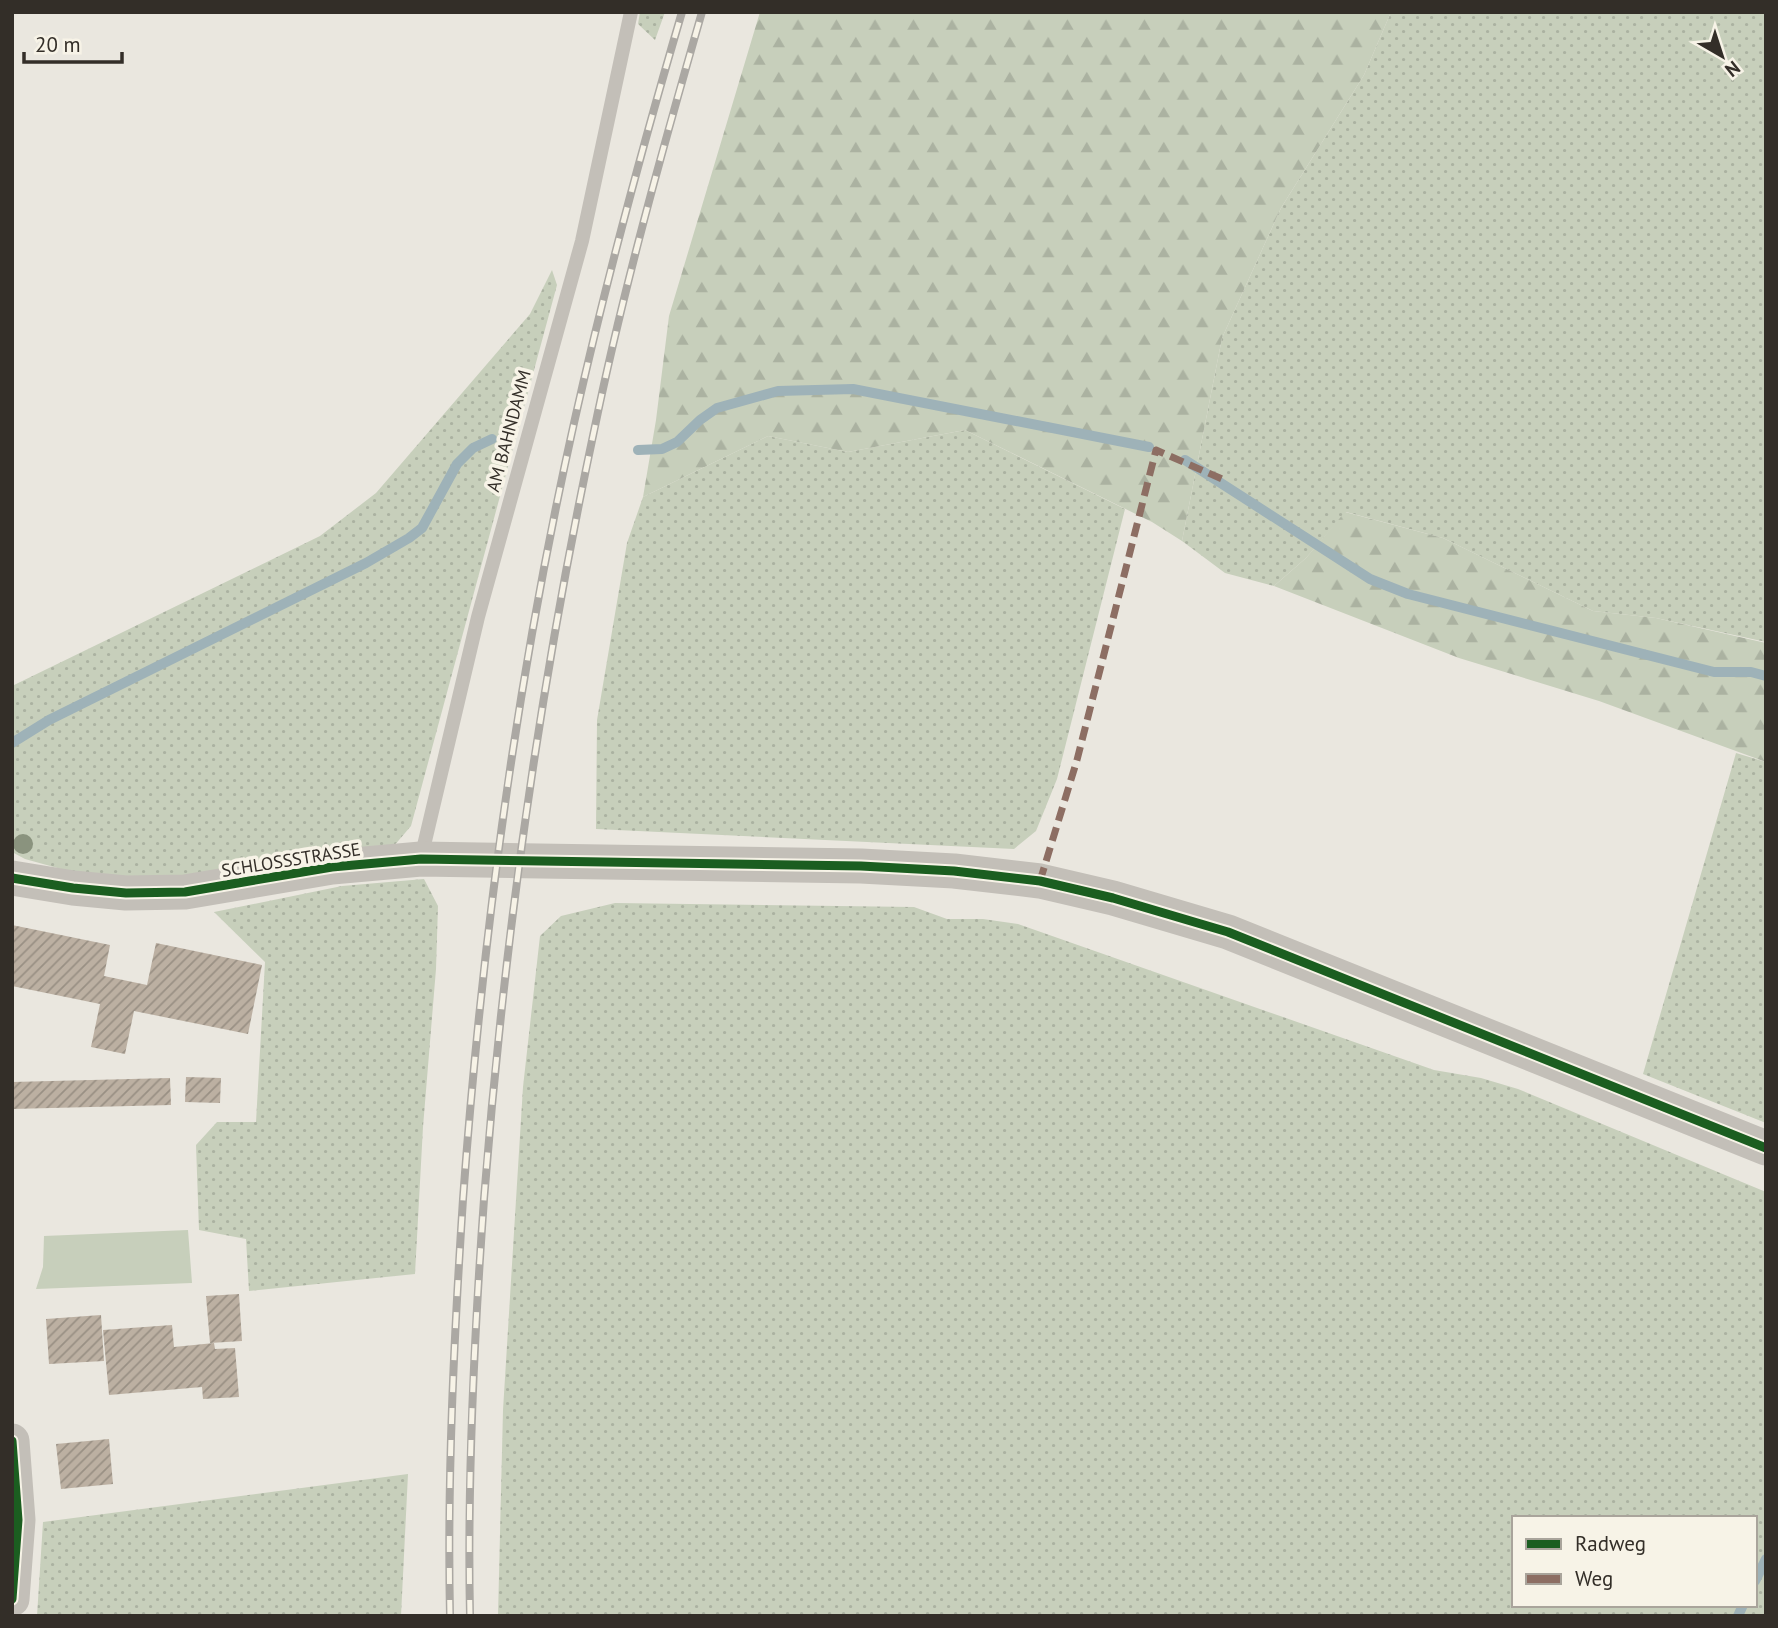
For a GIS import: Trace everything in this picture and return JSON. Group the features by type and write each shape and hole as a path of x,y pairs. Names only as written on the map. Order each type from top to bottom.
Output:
{"street":[{"name":"SCHLOSSSTRASSE","path":"12,878 73,888 126,892 185,892 332,867 421,859 703,863 954,871 1040,881 1171,914 1250,941 1766,1148"},
{"path":"12,1441 18,1520 12,1599"}],"lane":[{"name":"AM BAHNDAMM","path":"421,859 478,617 582,241 631,12"}],"green space":[{"path":"640,12 665,12 655,40 638,24"},
{"path":"760,12 1391,12 1364,75 1281,208 1222,338 1182,541 1152,522 965,430 848,452 768,436 643,497 669,316"},
{"path":"1391,12 1766,12 1766,642 1656,618 1593,611 1443,538 1346,512 1306,558 1274,586 1225,573 1182,541 1222,338 1281,208 1364,75"},
{"path":"552,270 557,285 411,826 393,847 231,874 97,879 25,859 12,852 12,686 320,536 376,493 530,314"},
{"path":"965,430 1125,509 1057,779 1036,831 1014,849 596,829 597,720 627,543 643,497 768,436 848,452"},
{"path":"1345,512 1443,538 1593,611 1656,618 1766,643 1766,762 1599,701 1459,658 1274,586 1306,558"},
{"path":"1736,753 1766,762 1766,1123 1643,1074"},
{"path":"424,879 438,906 415,1274 249,1291 246,1239 199,1230 196,1145 217,1122 256,1122 265,962 214,912 342,886"},
{"path":"615,903 914,907 947,919 983,919 1018,924 1434,1070 1481,1078 1518,1089 1766,1192 1766,1616 498,1616 503,1410 523,1087 540,936 561,916"},
{"path":"188,1230 192,1283 36,1289 43,1267 44,1236"},
{"path":"408,1474 401,1616 37,1616 43,1522"}],"building":[{"path":"12,925 110,945 104,976 147,985 156,943 262,965 248,1034 134,1011 125,1054 91,1047 100,1004 12,986"},
{"path":"186,1077 221,1078 220,1103 185,1102"},
{"path":"170,1078 171,1105 12,1109 12,1082"},
{"path":"239,1294 242,1341 210,1343 206,1296"},
{"path":"101,1315 104,1361 49,1364 46,1319"},
{"path":"172,1325 174,1347 214,1343 215,1349 235,1348 239,1397 203,1399 202,1387 109,1395 103,1330"},
{"path":"109,1439 113,1484 61,1489 56,1444"}],"waterway":[{"path":"638,450 662,449 677,442 717,408 778,391 853,389 1149,447"},
{"path":"12,743 49,720 366,563 409,538 422,528 457,464 473,448 492,439"},
{"path":"1185,460 1370,579 1408,594 1714,672 1751,672 1766,676"},
{"path":"1757,1577 1766,1559"},
{"path":"1738,1616 1742,1607"}],"railway":[{"path":"450,1616 452,1408 463,1199 480,1004 504,809 535,615 574,423 625,217 682,12"},
{"path":"470,1616 472,1408 484,1199 502,1006 526,813 557,622 605,378 644,221 702,12"}],"marked path":[{"path":"1040,881 1077,760 1156,450 1222,479"}],"cycle path":[{"path":"12,878 126,893 185,892 332,867 421,859 861,866 954,871 1040,881 1113,898 1228,932 1766,1148"},
{"path":"12,1441 18,1520 12,1599"}]}
